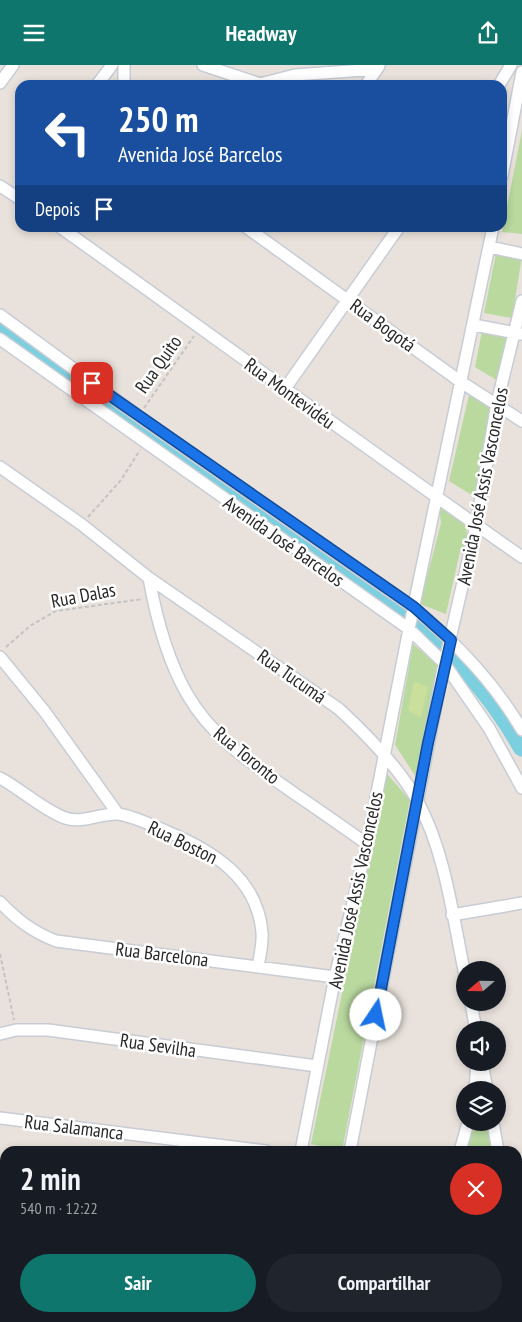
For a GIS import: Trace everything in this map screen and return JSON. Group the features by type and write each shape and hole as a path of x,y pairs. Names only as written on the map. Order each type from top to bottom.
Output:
{"street":[{"path":"0,83 13,65"},
{"path":"101,80 112,65"},
{"path":"124,65 124,80"},
{"path":"203,65 246,80"},
{"path":"278,80 295,75 378,67"},
{"path":"369,80 378,67"},
{"path":"502,80 510,69 521,75 507,149"},
{"path":"0,186 15,194"},
{"name":"Rua Montevidéu","path":"67,232 436,498 522,557"},
{"name":"Rua Bogotá","path":"253,232 349,299 461,382 498,403 522,421"},
{"path":"284,389 396,232"},
{"name":"Avenida José Assis Vasconcelos","path":"302,1146 335,977 367,844 411,619 492,232"},
{"path":"490,247 522,254"},
{"name":"Avenida José Assis Vasconcelos","path":"351,1146 448,651 476,525 498,403 518,334 522,301"},
{"name":"Avenida José Barcelos","path":"0,315 411,619 497,691 522,731"},
{"path":"474,325 518,334"},
{"name":"Avenida José Barcelos","path":"0,339 145,443 411,619 448,651 522,788"},
{"name":"Rua Tucumá","path":"0,467 81,525 149,578 339,709 363,731 384,755 418,802 438,857 462,961"},
{"name":"Rua Toronto","path":"149,578 162,632 175,669 187,694 208,724 224,741 250,762 367,844"},
{"path":"0,657 45,712 118,814"},
{"name":"Rua Boston","path":"1,778 65,818 78,820 118,814 190,842 220,858 235,873 249,894 258,914 262,933 258,966"},
{"name":"Rua Barcelona","path":"0,902 18,920 37,933 56,941 335,977"},
{"path":"452,915 522,903"},
{"name":"Rua Sevilha","path":"0,1034 16,1029 48,1030 317,1066"},
{"name":"Rua Salamanca","path":"0,1118 226,1146"},
{"path":"461,1146 466,1131"},
{"path":"494,1131 497,1146"}],"path":[{"name":"Rua Quito","path":"138,417 201,327"},
{"path":"81,525 121,480 145,443"},
{"name":"Rua Dalas","path":"0,652 30,626 56,611 153,598"},
{"path":"0,954 16,1029"}],"green space":[{"path":"522,130 522,234 502,232 507,232 507,206"},
{"path":"496,253 522,256 512,318 484,313"},
{"path":"482,331 507,335 498,381 475,367"},
{"path":"469,395 493,408 475,497 449,481"},
{"path":"439,506 466,526 469,551 461,547 446,614 420,604 441,523"},
{"path":"413,644 440,667 416,777 395,745"},
{"path":"414,681 428,687 421,718 408,710"},
{"path":"387,774 410,800 343,1146 311,1144"},
{"path":"470,1131 490,1131 494,1146 465,1146"}],"waterway":[{"path":"0,324 129,416"},
{"path":"141,424 422,624 477,681 501,713 522,747"}],"route":[{"path":"92,383 138,417 414,607 451,640 444,663 428,743 376,1015"}]}
